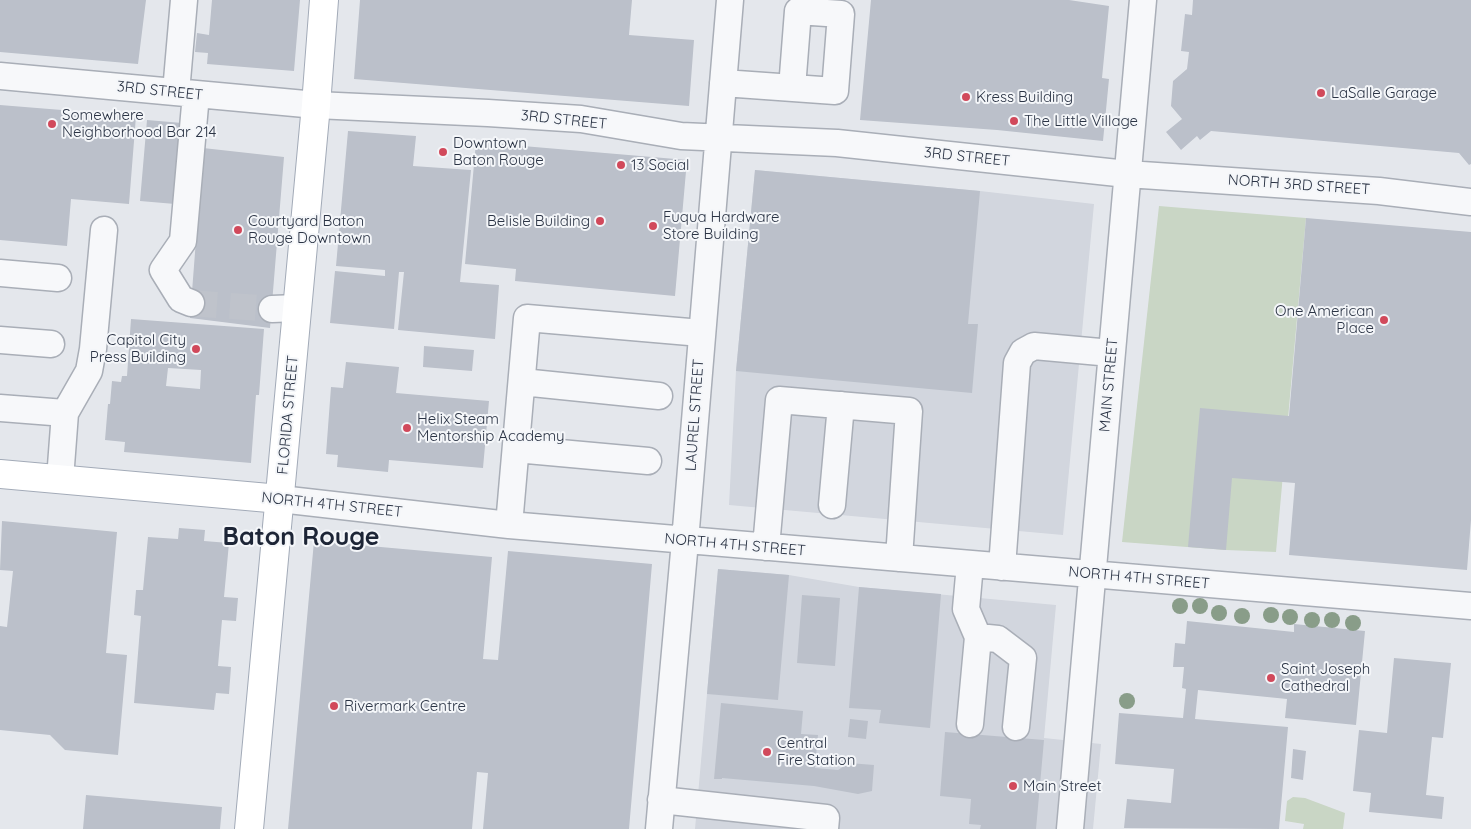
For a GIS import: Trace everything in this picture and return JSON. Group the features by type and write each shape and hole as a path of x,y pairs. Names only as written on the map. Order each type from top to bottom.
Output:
{"main road":[{"name":"FLORIDA STREET","path":"249,829 280,499 284,308 316,105 324,0"},
{"name":"NORTH 4TH STREET","path":"0,474 280,499"}],"street":[{"path":"184,0 186,93 183,241 163,270 182,298 191,303"},
{"name":"LAUREL STREET","path":"659,829 730,0"},
{"name":"MAIN STREET","path":"1070,829 1143,0"},
{"name":"3RD STREET","path":"0,76 316,105 480,112 582,119 681,136 837,142 1127,174"},
{"path":"723,83 792,88"},
{"name":"NORTH 3RD STREET","path":"1127,174 1379,191 1471,202"},
{"path":"60,479 65,413 89,371 93,349 104,230"},
{"path":"0,273 58,278"},
{"path":"509,526 527,318 701,333"},
{"path":"0,340 51,344"},
{"path":"1002,567 1017,363 1023,352 1034,346 1112,353"},
{"path":"522,382 659,396"},
{"path":"766,547 779,400 841,405 909,411 899,558"},
{"path":"832,505 841,405"},
{"path":"0,408 65,413"},
{"path":"516,449 648,461"},
{"name":"NORTH 4TH STREET","path":"280,499 509,526 1471,606"},
{"path":"970,564 966,609 978,637 970,724"},
{"path":"978,637 998,639 1023,658 1016,727"},
{"path":"662,800 728,818 826,818 825,829"}],"shaded area":[{"path":"755,170 980,191 1094,204 1063,535 729,505 736,371"},
{"path":"718,569 789,575 859,587 1056,605 1044,738 1101,744 1093,829 695,829"}],"green space":[{"path":"1159,206 1306,218 1276,552 1122,542"},
{"path":"1293,797 1305,798 1345,813 1343,829 1303,829 1304,824 1285,821 1287,801"}],"building":[{"path":"0,0 146,0 138,64 0,52"},
{"path":"212,0 300,0 294,71 207,64 208,53 195,52 197,33 209,35"},
{"path":"360,0 632,0 629,35 694,40 689,106 354,79"},
{"path":"871,0 1069,0 1109,6 1102,78 1109,79 1103,141 997,130 860,120"},
{"name":"LaSalle Garage","path":"1193,0 1471,0 1471,164 1469,165 1459,153 1211,131 1200,140 1197,136 1181,150 1166,132 1182,119 1171,106 1173,81 1187,69 1189,52 1181,51 1185,14 1192,15"},
{"path":"0,105 136,116 129,204 71,199 67,246 0,240"},
{"path":"147,120 182,123 175,204 140,201"},
{"path":"348,131 416,136 413,166 471,170 460,282 499,285 495,339 398,330 404,272 399,272 394,329 330,323 335,271 385,276 385,270 336,266"},
{"path":"476,142 687,160 675,296 515,281 516,269 465,264"},
{"name":"Courtyard Baton Rouge Downtown","path":"203,148 284,157 270,328 190,318"},
{"path":"755,170 980,191 968,324 978,324 972,393 736,371"},
{"name":"One American Place","path":"1306,218 1471,232 1471,520 1467,570 1289,555 1295,483 1232,478 1226,550 1188,547 1200,408 1289,416"},
{"path":"131,319 264,329 259,395 256,395 251,463 124,452 125,442 105,440 112,381 121,382 122,376 127,376","holes":["168,368 201,370 200,389 166,386"]},
{"path":"424,346 474,350 472,371 423,367"},
{"name":"Helix Steam Mentorship Academy","path":"346,362 399,367 396,393 489,401 483,468 389,460 388,472 337,467 338,455 326,454 331,387 343,388"},
{"path":"2,521 117,532 106,653 127,655 118,755 65,750 50,735 0,730 0,626 7,627 13,571 0,570"},
{"path":"179,528 205,530 204,541 229,543 224,597 238,598 236,621 222,620 218,666 231,667 229,694 216,693 214,710 134,703 141,616 134,615 136,590 143,590 148,537 178,539"},
{"path":"314,541 492,557 483,659 498,660 508,551 652,564 629,829 483,829 488,773 477,772 472,829 288,829"},
{"path":"718,569 789,575 778,700 707,694"},
{"path":"859,587 941,594 930,728 879,723 881,710 849,708"},
{"path":"802,595 840,598 835,666 797,663"},
{"path":"1187,621 1294,632 1294,624 1365,631 1356,725 1285,718 1287,699 1198,690 1195,719 1288,727 1279,829 1124,828 1127,799 1171,803 1174,769 1115,764 1119,713 1183,718 1186,689 1182,688 1184,667 1173,667 1175,643 1185,644"},
{"path":"1394,658 1451,663 1443,738 1432,737 1426,795 1444,797 1442,819 1369,812 1371,793 1353,791 1359,730 1387,733"},
{"name":"Central Fire Station","path":"721,703 803,711 801,734 818,735 815,768 838,770 849,763 874,765 872,791 858,794 814,786 722,778 714,779"},
{"path":"850,719 868,721 866,739 848,737"},
{"path":"945,732 1044,740 1036,829 980,829 981,825 969,824 971,799 940,796"},
{"path":"1293,749 1306,751 1303,780 1291,778"},
{"path":"86,795 222,807 220,829 83,829"}],"tunnel":[{"path":"191,303 272,309"}],"place":[{"name":"LaSalle Garage","path":"1321,93"},
{"name":"Kress Building","path":"966,97"},
{"name":"The Little Village","path":"1014,121"},
{"name":"Somewhere Neighborhood Bar 214","path":"52,124"},
{"name":"Downtown Baton Rouge","path":"443,152"},
{"name":"13 Social","path":"621,165"},
{"name":"Belisle Building","path":"600,221"},
{"name":"Fuqua Hardware Store Building","path":"653,226"},
{"name":"Courtyard Baton Rouge Downtown","path":"238,230"},
{"name":"One American Place","path":"1384,320"},
{"name":"Capitol City Press Building","path":"196,349"},
{"name":"Helix Steam Mentorship Academy","path":"407,428"},
{"name":"Saint Joseph Cathedral","path":"1271,678"},
{"name":"Rivermark Centre","path":"334,706"},
{"name":"Central Fire Station","path":"767,752"},
{"name":"Main Street","path":"1013,786"}],"district":[{"name":"Baton Rouge","path":"301,537"}]}
